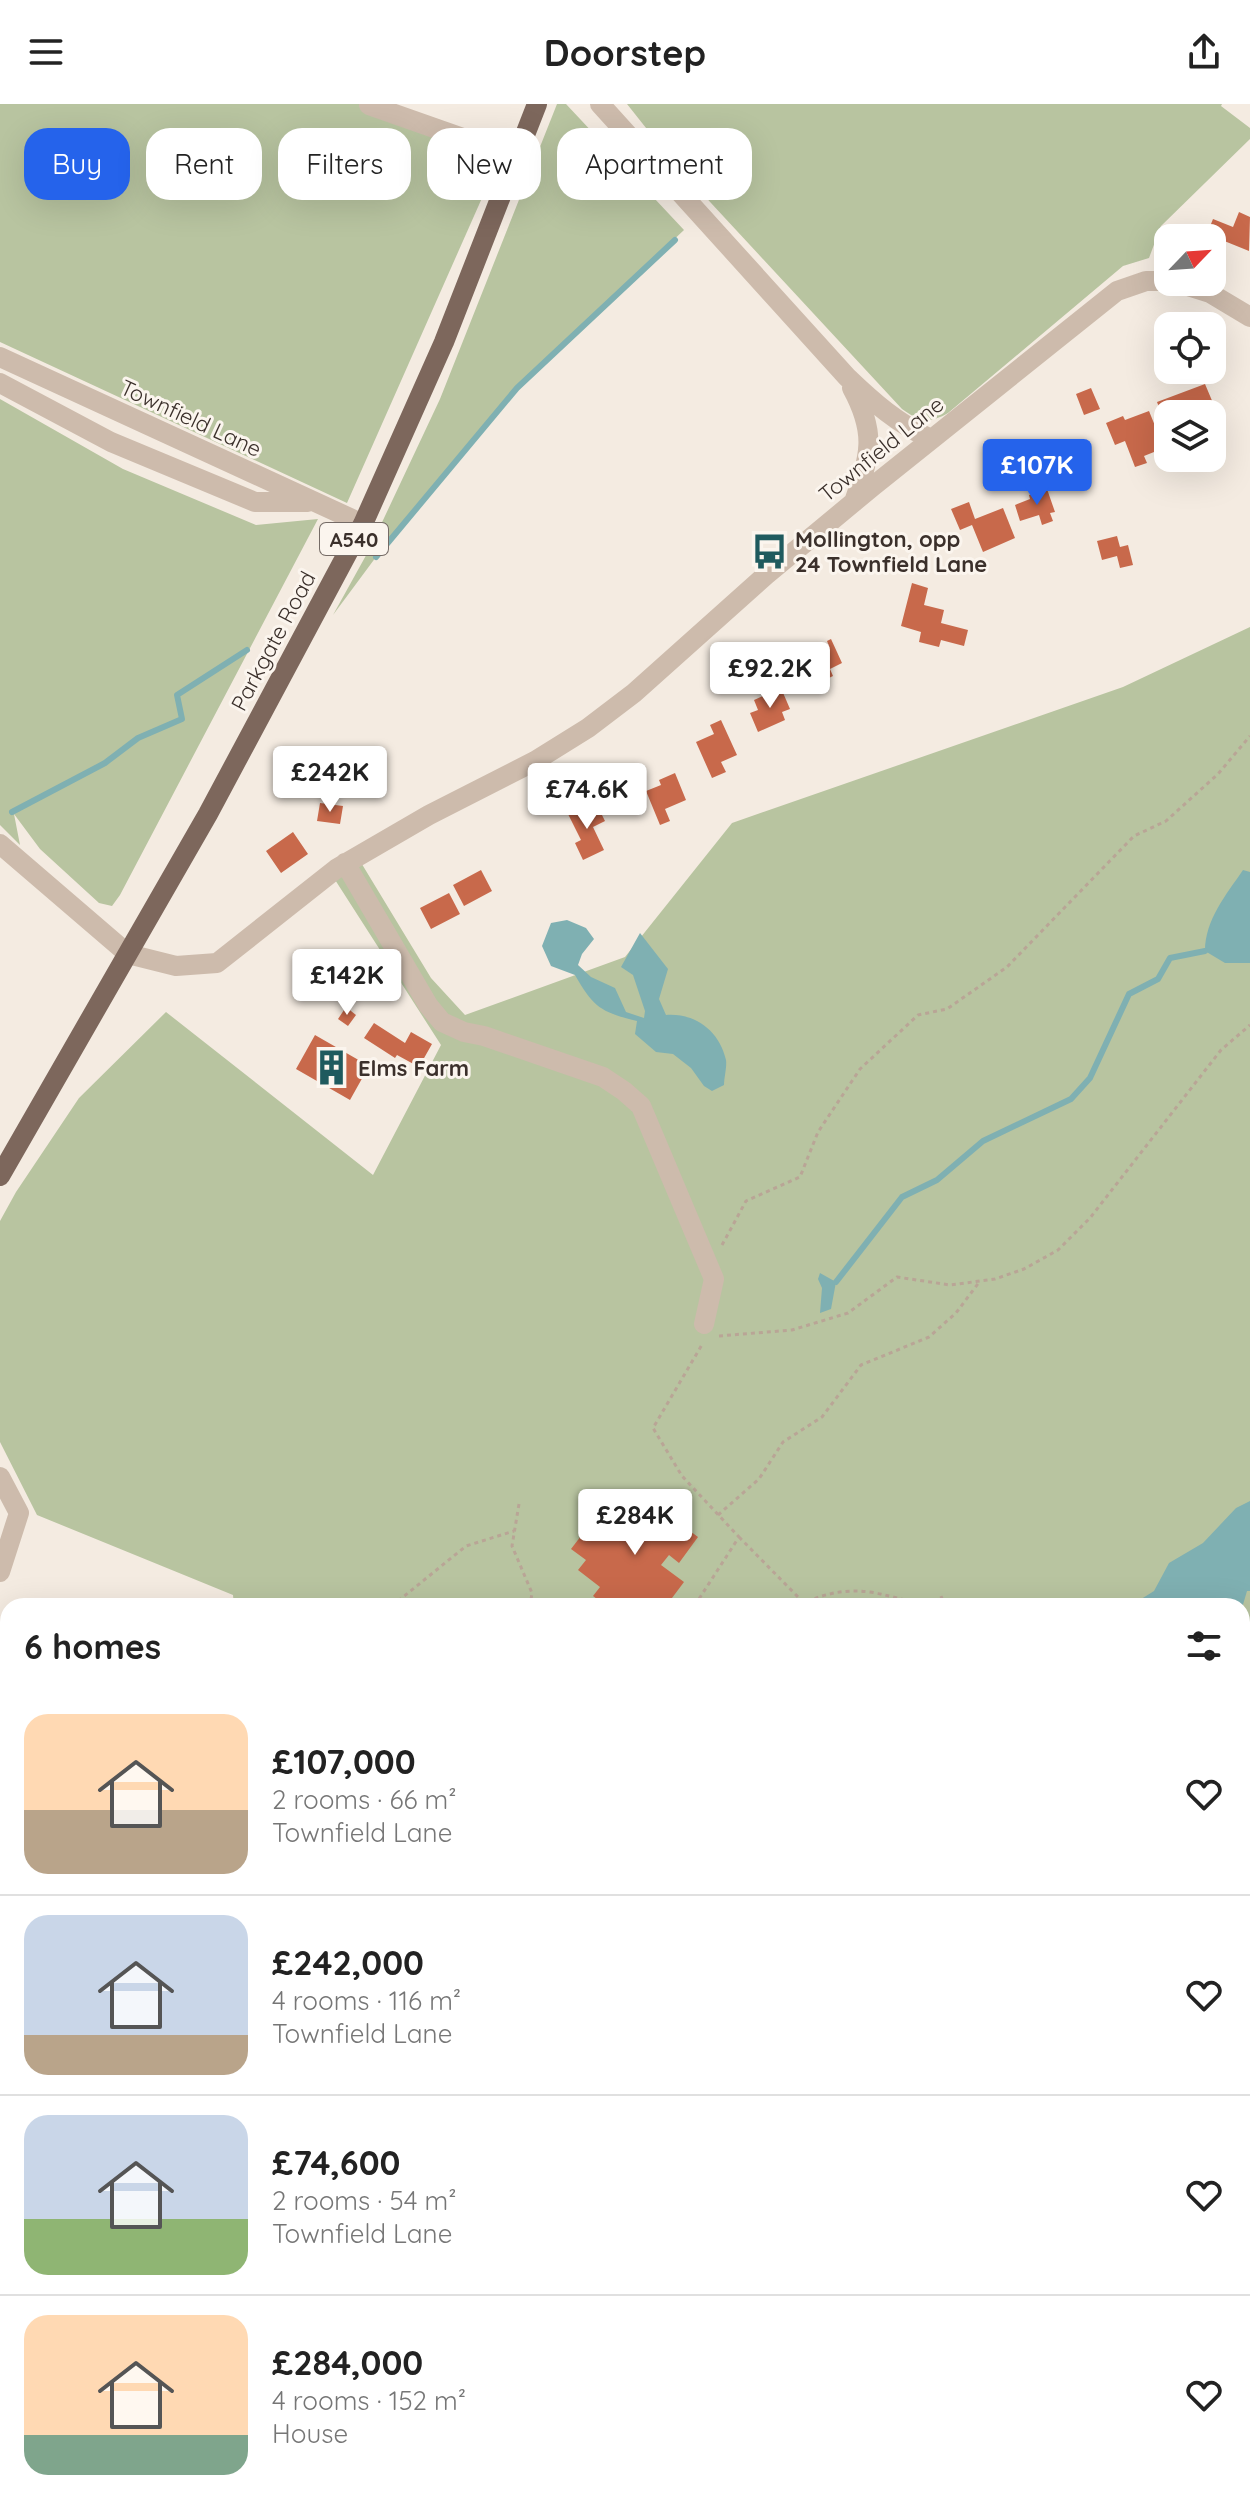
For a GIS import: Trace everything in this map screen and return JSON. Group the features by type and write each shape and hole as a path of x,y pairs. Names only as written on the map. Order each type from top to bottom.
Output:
{"main road":[{"name":"Parkgate Road","path":"528,128 537,104"},
{"name":"Parkgate Road","path":"0,1176 208,814 363,524 444,342 500,200"}],"street":[{"path":"600,104 847,377 888,415 931,439"},
{"path":"369,105 434,128"},
{"name":"Townfield Lane","path":"0,844 128,954 176,966 217,963 345,863 429,815 535,761 588,728 634,693 766,575 854,502 1117,291 1154,281"},
{"path":"1215,296 1250,317"},
{"name":"Townfield Lane","path":"0,357 363,524"},
{"path":"847,377 861,404 869,431 868,461 854,502"},
{"path":"0,383 111,442 255,502 316,502"},
{"path":"345,863 389,942 442,1022 603,1077 641,1106 714,1279 704,1324"},
{"path":"0,1477 19,1513 0,1572"}],"path":[{"path":"706,1259 717,1253 746,1201 800,1177 818,1132 860,1069 918,1015 947,1009 1007,967 1134,836 1166,821 1218,774 1250,736"},
{"path":"799,1598 682,1476 653,1428 706,1337 792,1330 848,1313 897,1277 950,1285 995,1279 1024,1269 1058,1250 1090,1218 1221,1050 1250,1025"},
{"path":"718,1515 759,1479 783,1442 822,1417 861,1365 929,1337 956,1313 980,1281"},
{"path":"519,1504 512,1546 532,1593 531,1598"},
{"path":"402,1598 466,1546 514,1531"},
{"path":"700,1598 739,1537"},
{"path":"815,1598 829,1592 870,1592 892,1598"}],"green space":[{"path":"0,104 375,104 449,128 427,128 427,200 481,200 347,503 0,342"},
{"path":"557,104 566,104 588,128 557,128 557,200 656,200 684,230 517,388 376,557 333,615 369,550 440,399 519,200 541,200 541,144"},
{"path":"627,104 1222,104 1250,128 1250,139 1163,224 1154,224 1154,245 1149,258 1123,266 948,413 925,420 902,409 708,200 752,200 752,128 646,128"},
{"path":"0,399 123,469 256,525 318,519 112,906 99,903 40,849 14,814 20,845 0,825"},
{"path":"1250,627 1250,1598 233,1598 233,1595 37,1515 0,1442 0,1221 79,1098 166,1012 373,1175 441,1045 330,872 357,856 431,978 465,1015 625,957 732,823 1123,687"}],"water":[{"path":"1243,870 1250,872 1250,963 1225,963 1205,951 1206,940 1218,908"},
{"path":"567,920 586,928 594,939 578,965 591,977 615,988 626,1012 644,1018 645,1011 633,975 621,967 640,933 668,969 659,999 666,1015 696,1020 712,1032 726,1060 724,1085 712,1091 704,1086 691,1068 673,1054 656,1052 635,1034 637,1021 600,1007 593,1002 575,975 551,966 542,946 551,923"},
{"path":"820,1273 836,1282 831,1309 820,1313 822,1288 818,1279"},
{"path":"1250,1501 1250,1591 1247,1591 1245,1598 1143,1598 1154,1591 1169,1563 1203,1543 1236,1508"}],"building":[{"path":"1239,212 1250,217 1249,251 1226,242 1226,224 1233,227"},
{"path":"1205,384 1212,400 1162,400"},
{"path":"1091,388 1100,409 1084,415 1076,394"},
{"path":"1149,411 1154,423 1154,452 1144,456 1147,463 1135,467 1125,441 1115,445 1106,423 1123,416 1125,420"},
{"path":"1047,489 1055,512 1050,513 1053,521 1042,525 1039,515 1020,521 1015,505 1030,499 1029,495"},
{"path":"969,502 975,519 1003,508 1015,538 983,552 972,525 960,530 951,509"},
{"path":"1117,536 1120,547 1128,545 1133,565 1120,568 1117,556 1102,560 1097,541"},
{"path":"912,583 928,588 924,605 944,610 941,623 968,630 964,646 941,640 939,647 919,642 921,632 901,626"},
{"path":"831,639 842,663 830,669 833,676 810,687 801,667 808,663 802,651 817,644 820,651 829,646 827,641"},
{"path":"781,688 790,709 782,712 785,720 758,732 750,713 758,710 754,700"},
{"path":"721,720 737,755 721,762 726,772 712,778 696,742 714,734 710,725"},
{"path":"675,773 686,800 665,809 670,821 660,825 646,791 661,785 659,780"},
{"path":"320,803 343,806 340,824 317,821"},
{"path":"580,806 584,814 598,807 605,821 593,827 604,850 583,860 575,843 581,840 567,812"},
{"path":"293,832 308,854 281,873 266,851"},
{"path":"481,870 492,891 464,906 453,885"},
{"path":"449,893 460,914 431,929 420,908"},
{"path":"346,1007 356,1015 348,1026 338,1019"},
{"path":"374,1023 405,1043 411,1032 432,1044 419,1067 397,1055 395,1058 364,1038"},
{"name":"Elms Farm","path":"315,1035 369,1066 350,1100 296,1069"},
{"path":"635,1490 698,1537 679,1563 669,1555 661,1565 684,1582 672,1598 593,1596 600,1587 578,1570 586,1560 571,1549 591,1523 603,1532 608,1526 632,1544 642,1531 618,1513"}],"waterway":[{"path":"376,557 517,388 675,240"},
{"path":"12,812 105,763 138,738 182,719 177,695 247,650"},
{"path":"836,1282 902,1197 937,1180 983,1141 1071,1099 1090,1078 1129,994 1158,979 1170,958 1205,951"}],"place":[{"name":"Mollington, opp 24 Townfield Lane","path":"769,552"},
{"name":"Elms Farm","path":"332,1068"}]}
